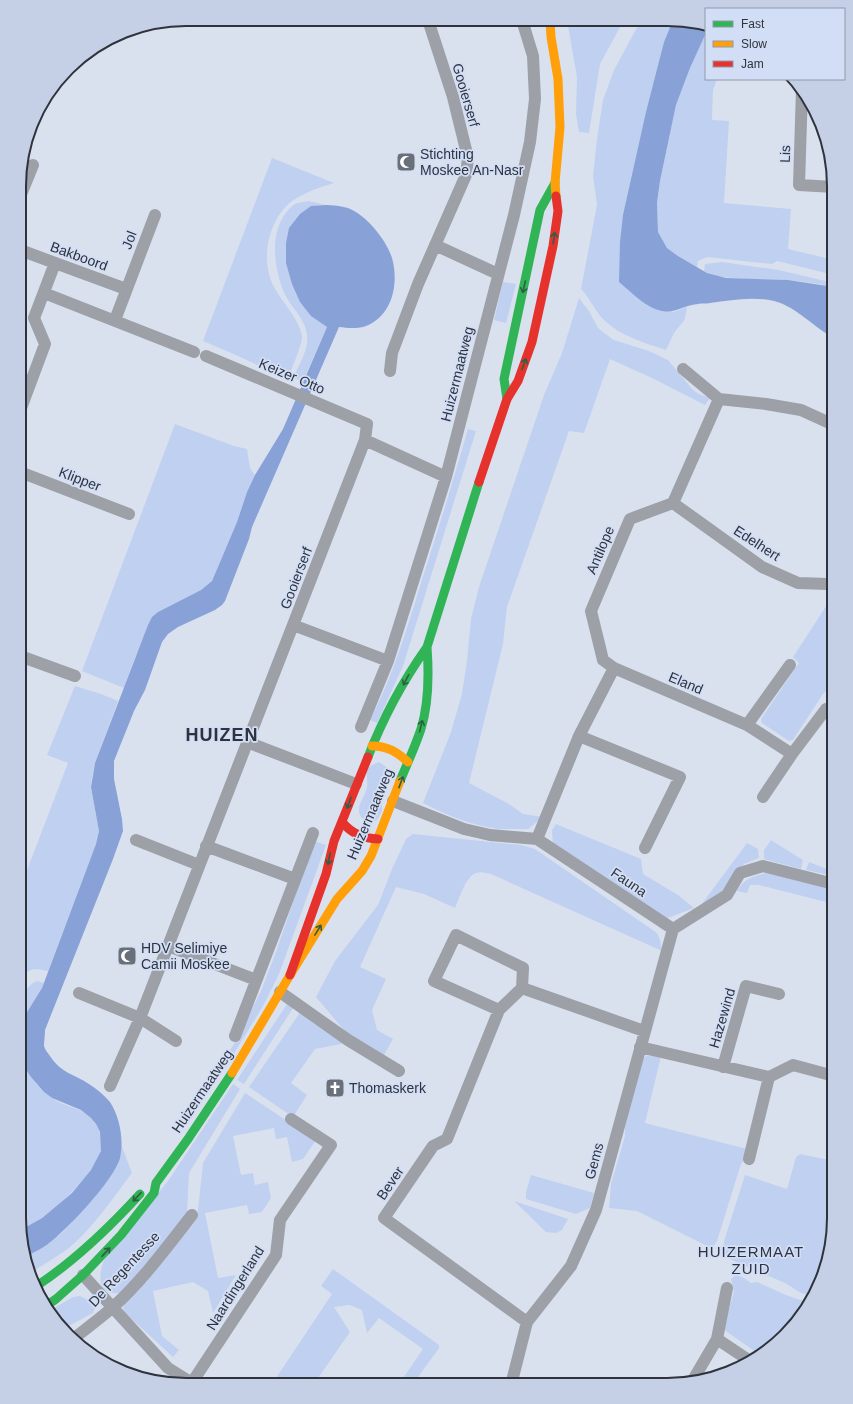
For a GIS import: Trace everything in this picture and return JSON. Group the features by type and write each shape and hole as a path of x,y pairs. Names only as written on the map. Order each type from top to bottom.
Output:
{"main road":[{"name":"Huizermaatweg","path":"545,26 551,37"},
{"name":"Huizermaatweg","path":"290,975 326,874 334,841 356,784 377,734 412,668 427,647 507,399 518,381 532,342 553,246 558,211 555,183 560,126 558,79 550,26"},
{"name":"Huizermaatweg","path":"507,399 504,378 540,210 555,183"},
{"name":"Huizermaatweg","path":"50,1303 83,1275 125,1230 154,1193 156,1183 197,1126 241,1060 290,975 337,899 362,871 371,856 421,728 426,702 429,673 427,647"},
{"path":"372,746 384,746 392,749 408,762"},
{"path":"342,822 349,831 357,836 378,839"},
{"name":"Huizermaatweg","path":"40,1284 73,1260 95,1240 148,1185 156,1183"},
{"name":"Huizermaatweg","path":"83,1275 82,1269 85,1262 94,1251 95,1240"},
{"name":"Huizermaatweg","path":"51,1277 73,1274 83,1275"}],"street":[{"name":"Gooierserf","path":"390,371 392,352 418,284 466,175 468,158 452,97 430,26"},
{"name":"Huizermaatweg","path":"361,727 388,661 446,477 514,215 530,142 535,99 533,56 524,26"},
{"name":"Lis","path":"802,100 799,185 827,187"},
{"path":"26,182 33,165"},
{"name":"Jol","path":"115,320 155,215"},
{"path":"435,245 498,274"},
{"name":"Bakboord","path":"26,252 126,289"},
{"path":"26,395 45,344 34,318 55,263"},
{"path":"44,293 194,352"},
{"name":"Keizer Otto","path":"206,356 367,424"},
{"path":"684,369 719,399 766,404 801,410 827,422"},
{"path":"673,503 719,399"},
{"name":"Gooierserf","path":"110,1086 140,1018 293,626 365,440 367,424"},
{"path":"365,440 446,477"},
{"name":"Klipper","path":"26,474 129,514"},
{"name":"Edelhert","path":"673,503 762,567 798,583 827,584"},
{"name":"Antilope","path":"614,668 602,660 591,611 630,518 673,503"},
{"path":"293,626 388,661"},
{"path":"26,658 75,676"},
{"path":"747,725 790,665"},
{"path":"537,839 578,736 614,668"},
{"name":"Eland","path":"614,668 747,725 792,754"},
{"path":"763,797 792,754 827,709"},
{"path":"578,736 680,777 645,848"},
{"path":"247,742 356,784"},
{"name":"Fauna","path":"393,801 464,829 490,835 537,839 673,929"},
{"name":"Huizermaatweg","path":"234,1036 313,833"},
{"path":"136,840 199,865"},
{"path":"206,846 295,879"},
{"path":"673,929 727,895 740,873 763,866 827,882"},
{"name":"Gems","path":"514,1378 527,1322 571,1266 596,1210 673,929"},
{"path":"499,1010 434,981 456,935 523,968 522,988 644,1031"},
{"path":"168,946 256,980"},
{"name":"Hazewind","path":"724,1067 746,986 779,994"},
{"name":"Bever","path":"522,988 499,1010 447,1139 433,1146 384,1218 527,1322"},
{"path":"280,992 348,1040 399,1071"},
{"path":"79,993 140,1018 176,1040"},
{"name":"Hazewind","path":"640,1047 769,1077"},
{"path":"749,1159 769,1077 793,1065 827,1074"},
{"name":"Naardingerland","path":"195,1378 276,1255 280,1220 331,1145 291,1119"},
{"name":"De Regentesse","path":"78,1336 112,1308 153,1265 192,1215"},
{"name":"Naardingerland","path":"83,1275 168,1368 184,1378"},
{"path":"696,1375 717,1339 727,1288"},
{"path":"717,1339 745,1358"}],"shaded area":[{"path":"568,26 621,26 600,64 589,133 579,132 576,114 577,77"},
{"path":"638,26 671,26 664,42 631,183 634,294 644,302 673,312 687,307 685,319 674,333 666,350 650,345 618,331 611,326 601,317 581,289 597,205 593,176 597,139 603,100 614,70"},
{"path":"671,26 688,27 705,30 705,35 690,68 676,105 660,181 657,203 658,232 667,248 707,273 726,278 788,280 827,286 827,334 798,312 774,301 758,299 734,300 691,305 675,310 665,311 647,305 619,282 620,242 623,215 646,112 664,42"},
{"path":"705,35 705,80 717,80 713,90 712,120 729,121 724,203 791,209 788,249 827,258 827,273 777,261 772,264 707,257 698,261 697,267 667,248 658,232 657,203 660,181 676,105 690,68"},
{"path":"272,158 334,183 305,194 286,206 274,225 267,249 267,261 272,283 297,323 302,336 289,376 275,373 203,341"},
{"path":"308,201 326,205 311,206 312,316 327,327 303,381 293,378 305,351 307,340 306,329 283,290 277,269 275,247 279,225 284,216 294,205"},
{"path":"334,205 348,208 362,216 374,228 385,243 392,258 395,278 392,297 388,306 375,321 360,328 339,327 252,527 249,539 225,601 215,610 178,627 168,634 162,642 145,690 134,711 114,761 114,779 123,831 45,1030 44,1046 54,1062 63,1070 92,1086 110,1102 119,1122 122,1143 120,1158 109,1179 78,1216 48,1244 30,1254 26,1227 42,1218 72,1193 91,1170 101,1151 100,1132 91,1118 81,1110 52,1098 44,1092 26,1070 26,1014 42,988 96,844 99,831 91,787 95,763 148,625 152,617 158,612 201,590 212,581 237,522 247,492 255,475 283,429 327,327 311,316 300,302 292,284 286,263 286,243 289,228 300,214 311,206"},
{"path":"722,262 779,270 827,281 827,286 791,280 731,278 704,271 705,264"},
{"path":"503,282 516,284 506,323 494,320"},
{"path":"579,298 589,311 598,328 604,333 614,340 649,351 668,360 693,390 710,398 705,405 652,378 610,359 584,433 569,431 507,607 503,644 469,783 509,804 523,814 543,817 528,829 489,828 441,812 423,803 451,732 462,694 471,619 479,587 544,395 562,353"},
{"path":"175,424 234,446 247,449 250,468 255,475 212,581 201,590 158,612 134,660 124,688 82,671"},
{"path":"468,429 476,431 403,666 377,723 370,720 385,688 404,638"},
{"path":"827,605 827,690 823,694 793,740 789,741 762,723 761,719 799,663 793,657"},
{"path":"75,686 118,701 95,763 92,776 91,787 99,831 96,844 48,971 39,969 26,973 26,873 68,763 47,755"},
{"path":"379,762 388,768 390,776 383,795 381,813 377,820 368,822 360,815 359,807 367,787 368,769 372,765"},
{"path":"556,824 641,859 643,874 678,895 694,908 665,919 553,845 552,830"},
{"path":"413,834 521,845 535,849 657,933 662,951 484,872 476,873 469,878 463,888 455,908 424,894 396,887 360,967 386,979 372,1010 377,1030 393,1039 384,1055 349,1036 316,997 335,961 378,905 406,839"},
{"path":"771,840 803,860 801,869 764,859 764,850"},
{"path":"314,841 326,845 279,974 263,1006 225,1068 224,1060 237,1039 261,991"},
{"path":"747,843 758,849 759,858 744,864 721,893 701,905"},
{"path":"809,862 827,869 827,874 806,870"},
{"path":"766,873 827,887 827,902 759,885 750,885 747,893 737,891 743,883"},
{"path":"37,981 44,983 26,1014 26,989"},
{"path":"289,1001 295,1005 244,1084 237,1080"},
{"path":"301,1011 346,1043 315,1049 291,1083 307,1095 293,1117 249,1087"},
{"path":"646,1056 661,1056 645,1123 747,1149 717,1241 713,1247 705,1245 637,1211 609,1208 611,1184 625,1136 625,1127 642,1061"},
{"path":"26,1069 42,1090 47,1094 57,1101 78,1109 88,1115 97,1126 101,1141 101,1150 97,1160 90,1172 80,1184 56,1207 26,1228"},
{"path":"233,1084 240,1089 189,1173 187,1213 149,1262 120,1293 112,1293 107,1291 103,1288 100,1278 104,1260 168,1181"},
{"path":"245,1093 316,1140 303,1159 292,1162 287,1137 276,1139 274,1128 233,1136 241,1175 253,1173 255,1185 268,1182 271,1198 262,1212 249,1214 247,1205 205,1213 218,1278 236,1275 213,1313 208,1291 193,1282 153,1291 162,1336 179,1350 173,1357 124,1312 123,1308 125,1303 197,1219 203,1163"},
{"path":"121,1144 132,1173 78,1240 69,1248 35,1270 30,1254 62,1233 94,1198 119,1159"},
{"path":"800,1154 827,1160 826,1239 822,1259 807,1295 799,1292 787,1284 723,1256 724,1241 745,1175 787,1189 796,1157"},
{"path":"531,1175 594,1193 590,1208 576,1214 526,1199 526,1192"},
{"path":"514,1201 568,1219 562,1230 556,1233 546,1232"},
{"path":"333,1269 439,1345 439,1348 417,1378 403,1378 423,1349 379,1318 367,1333 362,1310 350,1305 334,1307 350,1332 318,1378 276,1378 332,1294 321,1286"},
{"path":"736,1275 751,1283 757,1282 804,1301 780,1331 755,1352 723,1329 734,1292 731,1279"},
{"path":"80,1296 94,1303 95,1308 93,1313 69,1326 54,1308 73,1297"}],"traffic: fast":[{"path":"507,399 504,379 540,210 555,183"},
{"path":"368,757 394,700 427,647 479,482"},
{"path":"400,781 424,719 428,688 427,647"},
{"path":"50,1303 83,1275 121,1235 154,1193 156,1183 188,1139 232,1073"},
{"path":"40,1284 90,1244 116,1220 140,1194"}],"traffic: slow":[{"path":"550,26 558,79 560,127 555,183 556,196"},
{"path":"372,746 392,750 408,762"},
{"path":"232,1073 337,899 362,871 371,856 400,781"}],"traffic: jam":[{"path":"479,482 507,399 518,381 532,342 553,246 558,211 556,196"},
{"path":"290,975 326,874 334,841 368,757"},
{"path":"342,822 358,835 378,839"}],"place":[{"name":"Stichting Moskee An-Nasr","path":"406,162"},
{"name":"HDV Selimiye Camii Moskee","path":"127,956"},
{"name":"Thomaskerk","path":"335,1088"}],"district":[{"name":"HUIZEN","path":"222,735"},
{"name":"HUIZERMAAT ZUID","path":"751,1260"}]}
